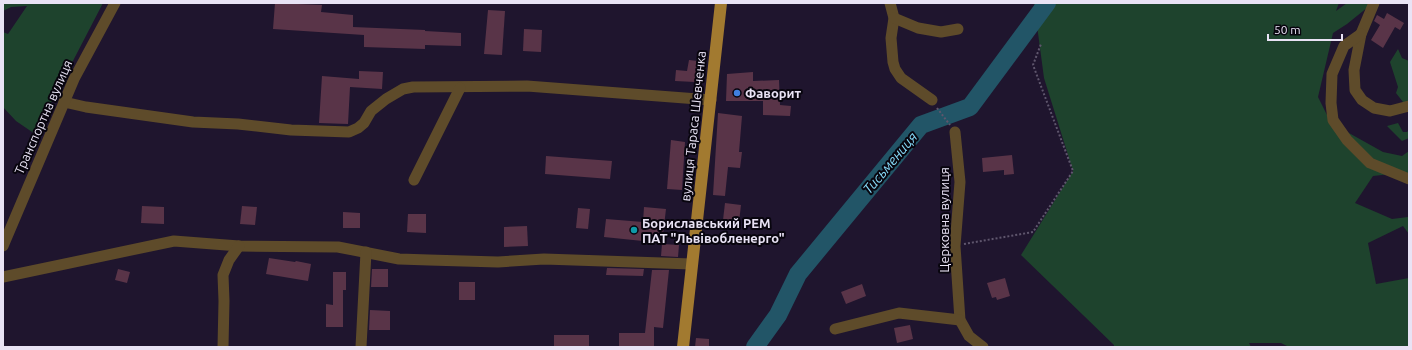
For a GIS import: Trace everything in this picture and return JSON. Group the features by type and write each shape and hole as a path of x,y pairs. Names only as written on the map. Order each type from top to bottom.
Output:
{"main road":[{"name":"вулиця Тараса Шевченка","path":"683,347 721,3"}],"street":[{"name":"Транспортна вулиця","path":"3,246 74,79 115,3"},
{"path":"890,3 894,18 891,38 895,69 901,78 932,100"},
{"path":"1374,3 1361,34 1354,70 1355,90 1362,100 1374,108 1390,111 1409,106"},
{"path":"894,18 918,28 942,32 958,30"},
{"path":"1361,34 1344,46 1332,74 1331,103 1333,120 1347,140 1370,163 1409,178"},
{"path":"64,102 86,108 193,122 238,124 291,130 349,132 358,128 364,123 371,111 386,98 404,89 432,87 460,88 527,86 711,100"},
{"path":"414,180 460,88"},
{"name":"Церковна вулиця","path":"955,132 960,182 954,246 960,320 969,336 983,347"},
{"path":"3,277 174,241 239,246 338,247 399,259 498,262 544,259 692,264"},
{"path":"223,347 223,275 229,260 239,246"},
{"path":"361,347 366,252"},
{"path":"835,329 899,313 960,320"}],"path":[{"path":"954,246 1032,232 1073,172 1032,65 1041,44"},
{"path":"932,100 955,132"}],"green space":[{"path":"3,3 103,3 35,134 16,121 3,107 3,32 8,34 27,6 11,7 3,11"},
{"path":"1034,3 1339,3 1336,11 1347,3 1369,3 1368,7 1333,33 1318,97 1331,123 1383,152 1402,156 1409,151 1409,176 1391,174 1373,176 1355,203 1392,219 1408,217 1409,215 1409,234 1403,226 1368,243 1376,284 1409,278 1409,347 1289,347 1281,343 1249,343 1251,347 1114,347 1114,345 1021,255 1073,171 1044,78"},
{"path":"1398,49 1402,58 1409,61 1409,106 1403,102 1396,93 1398,87 1390,62"},
{"path":"1398,123 1403,132 1407,132 1409,130 1409,138 1402,141 1387,126"}],"building":[{"path":"275,3 322,5 321,12 353,15 353,27 461,33 461,46 425,45 425,49 364,47 364,35 273,29"},
{"path":"488,10 505,11 502,55 484,54"},
{"path":"1387,13 1404,23 1400,30 1395,27 1383,48 1371,40 1380,25 1374,21 1377,15 1384,19"},
{"path":"524,29 542,30 541,52 523,51"},
{"path":"689,60 698,61 695,82 675,81 676,70 687,71"},
{"path":"359,71 383,72 382,89 350,87 348,124 319,123 322,76 359,79"},
{"path":"753,72 753,81 779,80 780,105 791,106 790,116 763,115 763,101 726,101 727,74"},
{"path":"718,113 742,116 739,152 742,152 740,168 728,167 725,196 713,195"},
{"path":"671,140 685,142 682,190 667,189"},
{"path":"1012,155 1014,174 1004,175 1004,170 983,172 982,158"},
{"path":"546,156 612,161 610,179 545,174"},
{"path":"725,203 741,205 739,222 723,220"},
{"path":"142,206 164,207 164,224 141,223"},
{"path":"242,206 257,207 255,225 240,224"},
{"name":"Бориславський РЕМ ПАТ \"Львівобленерго\"","path":"644,207 666,209 662,243 604,237 606,219 643,222"},
{"path":"578,208 590,209 588,229 576,228"},
{"path":"343,212 360,213 360,228 343,228"},
{"path":"408,214 426,214 426,233 407,232"},
{"path":"527,226 528,246 504,247 504,227"},
{"path":"662,244 679,245 678,257 661,256"},
{"path":"269,258 311,264 308,281 266,274"},
{"path":"607,268 644,269 643,276 606,275"},
{"path":"118,269 130,272 127,283 115,280"},
{"path":"372,269 388,269 388,287 371,287"},
{"path":"652,270 669,270 663,328 654,327 654,347 619,347 619,333 645,333"},
{"path":"333,272 346,272 346,290 343,290 343,327 326,327 326,304 333,305"},
{"path":"1005,278 1010,296 997,300 996,297 992,298 987,283"},
{"path":"459,282 475,282 475,300 459,300"},
{"path":"862,284 866,296 846,304 841,292"},
{"path":"370,310 390,311 390,330 369,330"},
{"path":"910,325 913,339 897,343 894,328"},
{"path":"554,335 589,335 589,347 554,347"},
{"path":"696,338 709,339 709,347 695,347"}],"waterway":[{"name":"Тисьмениця","path":"755,347 778,315 798,274 921,125 970,107 1047,3"}],"place":[{"name":"Фаворит","path":"737,93"},
{"name":"Бориславський РЕМ ПАТ \"Львівобленерго\"","path":"634,230"}]}
